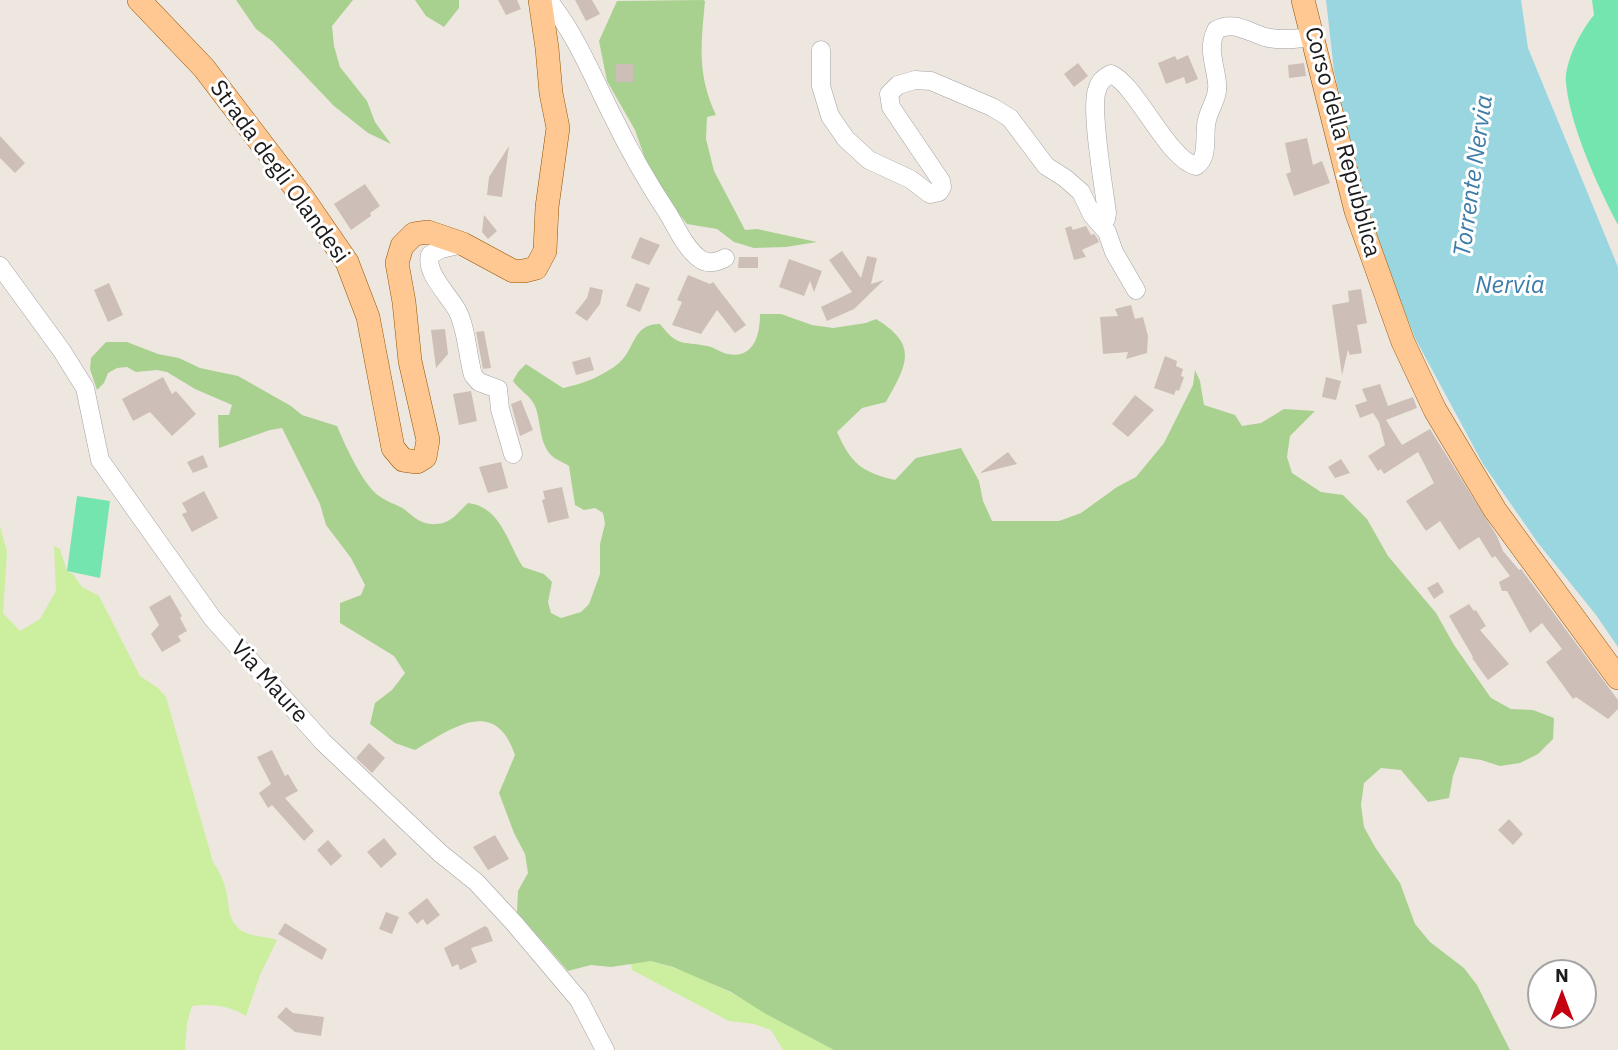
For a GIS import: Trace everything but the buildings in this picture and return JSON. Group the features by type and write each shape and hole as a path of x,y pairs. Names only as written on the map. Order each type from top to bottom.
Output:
{"main road":[{"name":"Strada degli Olandesi","path":"139,0 204,68 303,198 347,262 369,317 393,448 403,460 417,462 425,457 428,440 410,361 397,263 402,247 414,234 428,232 463,244 513,271 536,268 545,251 547,207 558,128 540,0"},
{"name":"Corso della Repubblica","path":"1303,0 1356,211 1403,342 1435,410 1495,510 1618,678"}],"street":[{"path":"548,0 589,68 650,187 689,246 700,260 709,263 725,258"},
{"path":"1101,223 1106,219 1107,213 1095,93 1102,79 1111,74 1120,78 1181,157 1190,165 1196,166 1203,156 1206,121 1217,96 1218,84 1211,57 1211,41 1216,30 1230,25 1264,37 1312,37"},
{"path":"821,50 821,86 830,116 846,139 869,160 910,178 930,194 941,190 941,181 891,107 889,94 898,85 915,80 931,81 1010,117 1046,166 1080,192 1092,215 1101,223 1136,290"},
{"path":"463,244 435,252 430,255 428,261 462,320 473,376 479,382 498,389 500,410 513,454"},
{"name":"Via Maure","path":"0,267 62,351 85,388 100,460 213,619 323,742 440,853 475,882 514,923 579,1000 605,1050"}],"green space":[{"path":"236,0 353,0 332,26 334,46 340,67 367,101 375,122 391,144 368,133 334,106 272,41 256,29"},
{"path":"415,0 459,0 459,8 444,27 426,16"},
{"path":"703,0 703,73 716,115 707,117 706,139 714,171 745,230 757,229 817,242 754,248 734,242 717,229 687,224 648,167 635,130 607,81 599,41 617,1"},
{"path":"1592,0 1618,0 1618,225 1579,137 1566,83 1574,47 1594,15"},
{"path":"760,314 781,314 812,325 833,328 876,319 890,329 904,347 905,356 899,377 886,402 862,408 837,432 842,443 858,465 895,480 916,458 961,448 979,481 983,501 992,521 1059,521 1081,513 1136,477 1164,443 1193,385 1195,370 1200,381 1204,405 1235,415 1242,426 1261,423 1284,409 1315,411 1290,436 1287,457 1292,473 1321,492 1343,495 1367,519 1388,556 1436,613 1454,645 1491,698 1511,709 1533,710 1554,718 1553,739 1538,754 1520,763 1500,766 1460,757 1449,798 1428,802 1401,770 1381,768 1364,783 1361,805 1364,827 1400,883 1415,924 1430,942 1464,968 1477,985 1510,1050 834,1050 731,992 673,967 651,961 611,967 591,965 568,971 517,912 518,891 528,873 525,854 499,793 515,755 506,737 496,726 471,722 443,733 415,750 395,743 370,724 375,703 392,690 405,673 394,656 340,623 340,603 361,595 365,585 351,558 326,525 320,504 282,428 219,448 218,415 229,415 232,405 195,389 167,372 157,370 136,372 127,367 117,368 108,373 97,390 90,369 91,358 106,342 127,342 158,354 179,358 200,368 238,376 302,415 337,426 355,464 373,491 417,519 431,524 447,522 468,503 488,511 502,527 523,567 544,574 552,582 548,602 551,613 561,618 581,612 589,604 600,574 600,544 605,524 603,513 595,508 584,510 575,505 569,466 546,449 535,406 513,381 518,372 526,364 563,388 585,382 619,363 644,328 660,324 680,342 737,355 744,353 754,344 759,330"},
{"path":"77,496 110,501 100,578 67,571"},
{"path":"0,526 7,552 3,613 20,631 40,619 56,591 54,546 60,549 67,571 73,574 82,587 99,596 140,676 166,697 213,862 227,894 231,918 238,928 248,934 277,940 260,975 246,1016 220,1006 192,1006 187,1023 185,1050 0,1050"},
{"path":"651,961 676,968 722,988 834,1050 783,1050 771,1030 754,1024 729,1021 632,970 631,963"}],"water":[{"name":"Nervia","path":"1326,0 1521,0 1528,48 1618,267 1618,647 1538,543 1483,464 1415,338 1369,220 1334,71"}],"water label":[{"name":"Torrente Nervia","path":"1474,176"}]}
